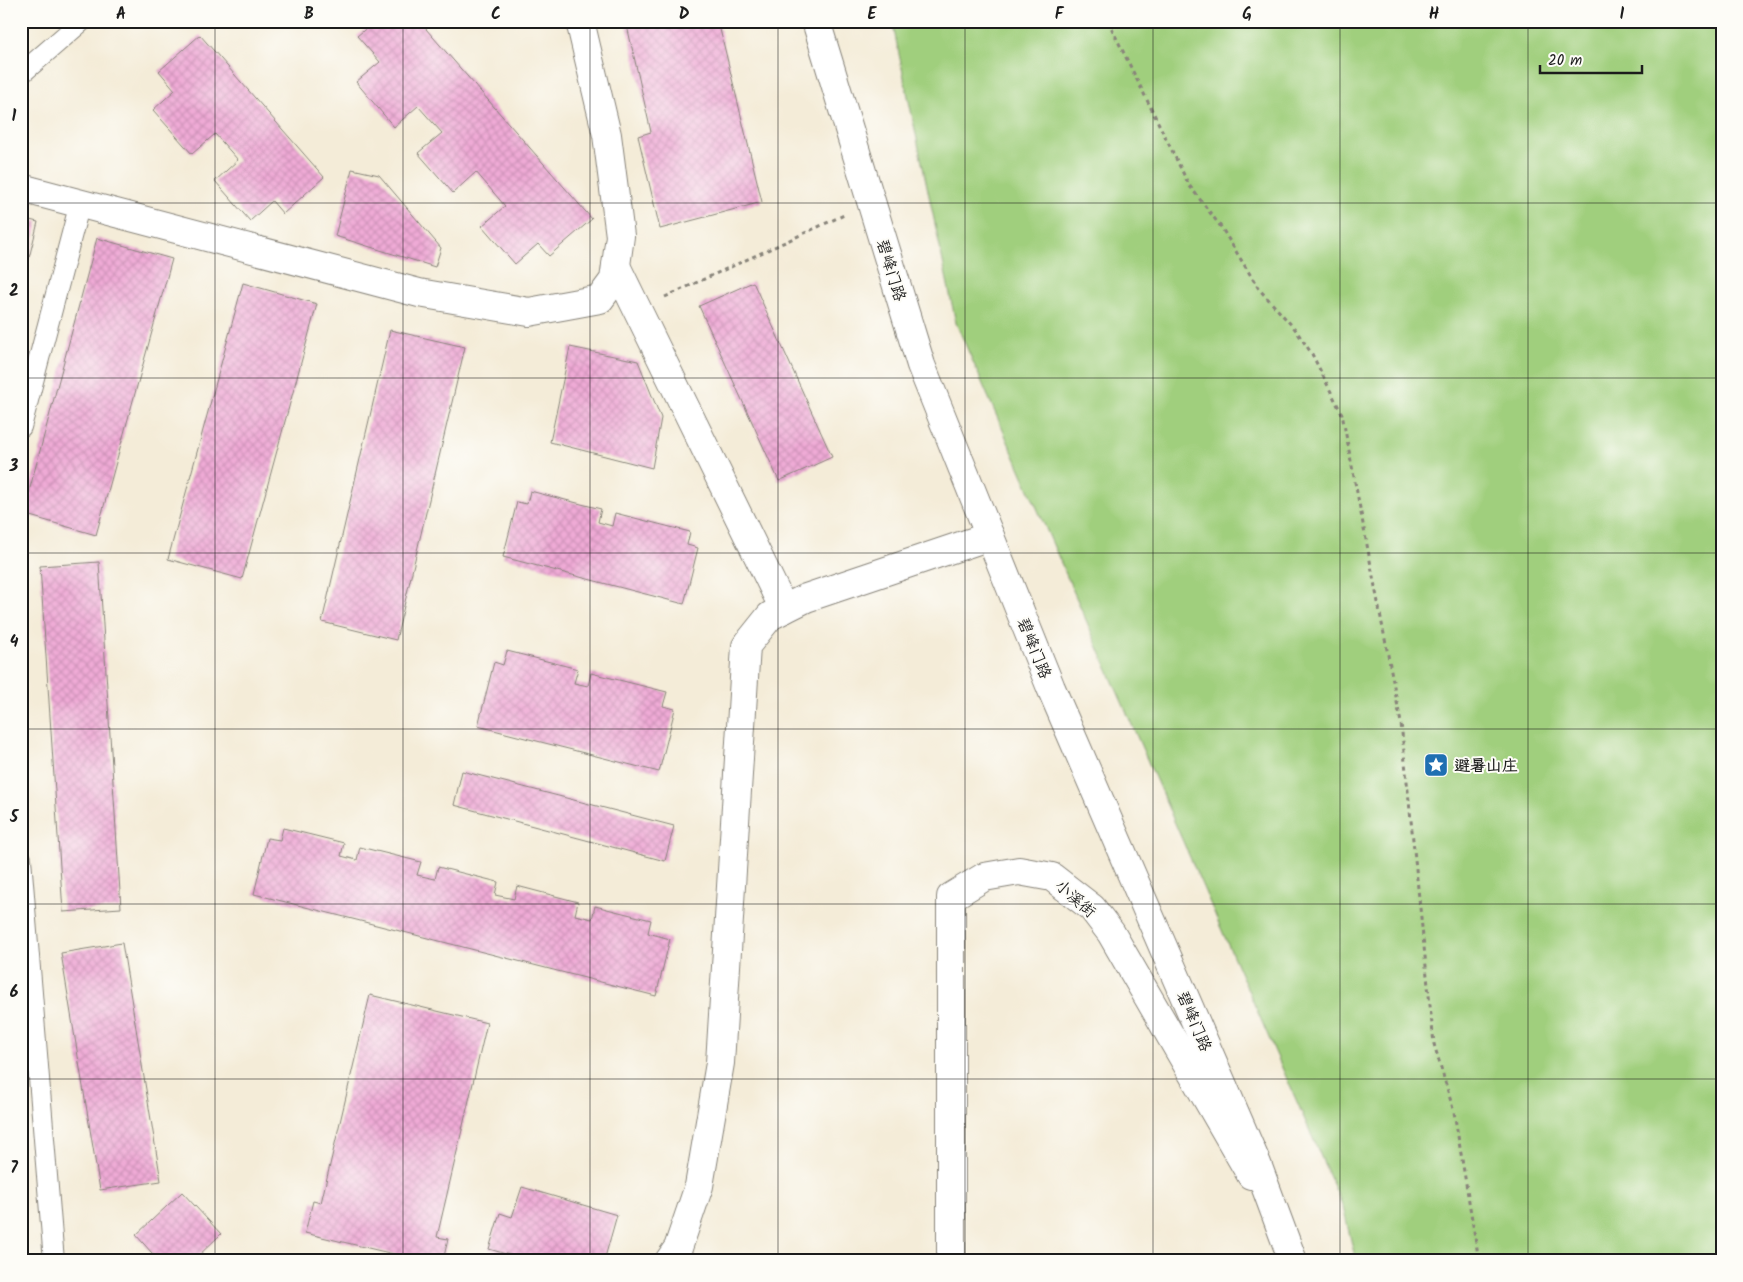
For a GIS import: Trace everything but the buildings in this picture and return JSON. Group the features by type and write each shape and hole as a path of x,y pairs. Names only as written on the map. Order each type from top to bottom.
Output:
{"street":[{"path":"21,188 419,293 529,312 600,299 614,280 620,236 607,135 580,21"},
{"name":"碧峰门路","path":"816,21 921,365 1055,697 1257,1164 1293,1261"},
{"path":"616,266 784,609"},
{"path":"669,1261 678,1248 699,1186 720,1063 746,646 770,616 806,598 990,536"},
{"name":"小溪街","path":"951,1261 951,897 984,877 1019,871 1052,877 1092,908 1111,933 1278,1222"}],"lane":[{"path":"21,74 82,21"},
{"path":"21,427 80,204"},
{"path":"21,860 54,1261"}],"path":[{"path":"1108,21 1190,185 1221,227 1259,289 1296,329 1312,354 1342,414 1401,723 1434,1044 1454,1112 1479,1261"},
{"path":"638,309 871,202"}],"green space":[{"name":"避暑山庄","path":"892,21 1722,21 1722,1261 1356,1261 1343,1207 956,323"}],"place":[{"name":"避暑山庄","path":"1436,765"}]}
